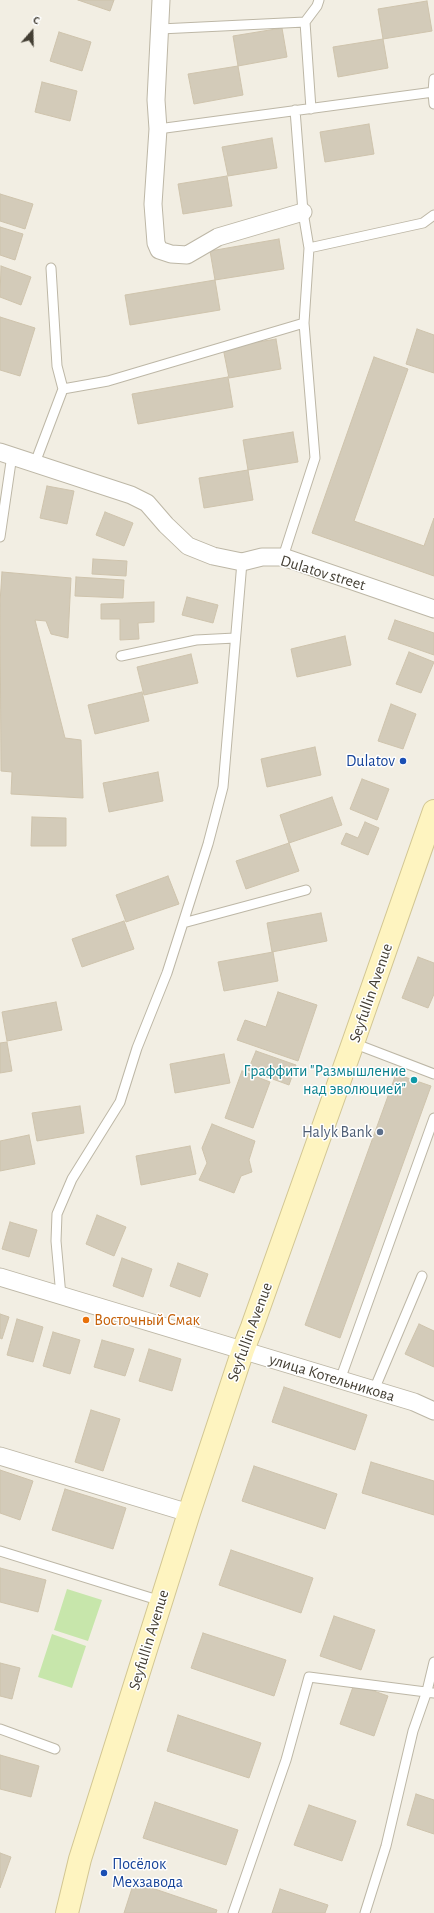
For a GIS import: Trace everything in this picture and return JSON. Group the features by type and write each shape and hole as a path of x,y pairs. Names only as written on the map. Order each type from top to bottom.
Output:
{"main road":[{"name":"Seyfullin Avenue","path":"59,1913 80,1859 189,1513 243,1350 354,1043 434,810"},
{"name":"Seyfullin Avenue","path":"67,1913 80,1859"}],"street":[{"path":"161,0 156,100 158,129 153,204 156,243 159,250 171,254 187,255 218,237 303,212"},
{"name":"Dulatov street","path":"6,454 131,494 147,503 166,525 188,546 213,556 242,562 262,557 283,558 434,609"},
{"name":"улица Котельникова","path":"0,1277 414,1402 434,1412"},
{"path":"0,1456 189,1513"}],"lane":[{"path":"311,109 305,22 317,6 318,0"},
{"path":"160,29 305,22"},
{"path":"434,79 434,104"},
{"path":"158,129 433,92"},
{"path":"283,558 315,458 304,323 308,248 303,212 295,110"},
{"path":"308,248 423,223 434,215"},
{"path":"35,463 63,389 57,366 51,268"},
{"path":"63,389 108,381 304,323"},
{"path":"0,537 6,454"},
{"path":"61,1296 56,1241 57,1214 72,1179 120,1102 137,1048 167,973 184,923 208,844 223,787 242,562"},
{"path":"120,656 196,640 235,638"},
{"path":"184,923 306,890"},
{"path":"354,1043 434,1074"},
{"path":"340,1380 434,1118"},
{"path":"374,1390 422,1276"},
{"path":"0,1551 161,1601"},
{"path":"365,1913 386,1846 413,1731 431,1692 434,1662"},
{"path":"233,1913 286,1760 309,1677 431,1692"},
{"path":"0,1729 55,1749"}],"green space":[{"path":"67,1589 102,1600 88,1641 54,1630"},
{"path":"52,1634 86,1646 72,1688 38,1677"}],"building":[{"path":"78,0 114,0 110,11"},
{"path":"427,1 432,31 383,39 378,9"},
{"path":"282,28 287,57 238,66 233,36"},
{"path":"59,32 91,42 82,71 50,61"},
{"path":"383,39 388,68 338,77 333,47"},
{"path":"238,66 243,95 194,104 188,74"},
{"path":"42,82 77,91 70,121 35,112"},
{"path":"369,124 374,154 325,162 320,132"},
{"path":"272,138 277,168 228,176 222,147"},
{"path":"227,176 232,206 183,214 178,184"},
{"path":"0,194 33,204 25,229 0,221"},
{"path":"0,227 23,234 15,260 0,255"},
{"path":"279,239 284,269 215,280 210,251"},
{"path":"1,266 31,277 21,305 0,297"},
{"path":"215,280 220,310 130,325 125,295"},
{"path":"0,317 35,328 20,376 0,370"},
{"path":"417,329 434,335 434,373 406,364"},
{"path":"276,339 281,369 229,378 223,348"},
{"path":"374,357 408,369 354,521 424,546 434,518 434,576 312,533"},
{"path":"228,377 233,407 138,424 132,394"},
{"path":"293,432 298,462 248,470 243,440"},
{"path":"248,470 253,500 204,508 199,478"},
{"path":"47,486 74,491 67,524 40,518"},
{"path":"105,512 133,523 124,546 96,535"},
{"path":"93,559 127,561 126,576 92,574"},
{"path":"2,572 71,578 68,638 51,634 46,621 35,620 65,738 81,740 83,798 11,794 12,772 1,771 0,603"},
{"path":"76,577 124,580 123,598 75,596"},
{"path":"187,597 218,605 213,623 182,615"},
{"path":"154,602 154,622 138,623 139,639 120,640 120,619 101,619 101,604"},
{"path":"395,620 434,633 434,655 388,639"},
{"path":"345,636 351,665 297,677 291,649"},
{"path":"409,652 434,662 421,693 396,684"},
{"path":"191,654 198,683 144,695 137,667"},
{"path":"142,692 149,721 95,734 88,705"},
{"path":"391,704 416,714 403,749 378,741"},
{"path":"315,747 321,775 267,787 261,759"},
{"path":"158,772 163,801 109,812 103,783"},
{"path":"362,779 389,789 377,820 350,809"},
{"path":"332,797 342,825 289,843 280,815"},
{"path":"32,817 66,818 66,846 31,846"},
{"path":"365,822 379,828 368,855 341,844 346,833 358,838"},
{"path":"289,843 299,871 246,889 236,861"},
{"path":"168,876 179,904 126,922 116,895"},
{"path":"321,913 327,941 272,952 267,923"},
{"path":"124,921 134,949 82,967 72,939"},
{"path":"273,952 278,981 224,991 218,962"},
{"path":"418,957 434,963 434,994 428,1008 402,998"},
{"path":"278,992 317,1005 298,1061 237,1040 245,1020 266,1027"},
{"path":"56,1002 62,1030 7,1041 2,1012"},
{"path":"7,1042 12,1071 0,1073 0,1043"},
{"path":"256,1051 296,1065 289,1085 248,1070"},
{"path":"224,1054 230,1083 175,1093 170,1064"},
{"path":"242,1071 270,1082 253,1128 225,1118"},
{"path":"396,1074 431,1086 340,1338 305,1325"},
{"path":"80,1106 84,1133 37,1141 32,1113"},
{"path":"212,1124 255,1141 249,1160 252,1172 241,1176 234,1193 199,1180 207,1163 202,1148"},
{"path":"29,1135 35,1164 0,1171 0,1141"},
{"path":"190,1146 196,1174 141,1185 136,1156"},
{"path":"97,1215 126,1227 114,1256 86,1244"},
{"path":"10,1222 37,1230 29,1257 2,1249"},
{"path":"122,1258 152,1269 143,1297 113,1286"},
{"path":"178,1263 208,1274 200,1297 170,1286"},
{"path":"0,1314 9,1317 2,1339 0,1338"},
{"path":"17,1319 43,1327 33,1362 7,1355"},
{"path":"419,1324 434,1331 434,1367 405,1354"},
{"path":"53,1332 80,1340 70,1374 43,1366"},
{"path":"102,1340 134,1349 125,1376 94,1367"},
{"path":"149,1349 181,1359 172,1391 139,1381"},
{"path":"284,1387 367,1415 355,1450 272,1422"},
{"path":"91,1410 120,1419 103,1471 75,1462"},
{"path":"371,1462 434,1481 434,1515 362,1493"},
{"path":"254,1466 337,1494 325,1529 242,1501"},
{"path":"0,1470 33,1481 20,1520 0,1513"},
{"path":"65,1489 126,1508 113,1549 52,1530"},
{"path":"231,1550 313,1578 301,1613 219,1585"},
{"path":"0,1568 46,1580 38,1612 0,1602"},
{"path":"334,1616 375,1630 361,1670 320,1656"},
{"path":"203,1633 286,1660 274,1696 191,1668"},
{"path":"0,1663 20,1668 12,1699 0,1696"},
{"path":"354,1684 388,1696 374,1736 340,1724"},
{"path":"178,1715 261,1743 249,1778 167,1751"},
{"path":"0,1755 39,1766 31,1797 0,1789"},
{"path":"416,1794 434,1800 434,1834 407,1825"},
{"path":"155,1802 238,1830 226,1865 143,1838"},
{"path":"309,1805 356,1821 342,1861 294,1845"},
{"path":"0,1853 11,1857 0,1888"},
{"path":"134,1882 217,1910 216,1913 124,1913"},
{"path":"280,1889 328,1905 325,1913 272,1913"}],"place":[{"name":"Dulatov","path":"403,761"},
{"name":"Граффити \"Размышление над эволюцией\"","path":"414,1080"},
{"name":"Halyk Bank","path":"380,1132"},
{"name":"Восточный Смак","path":"86,1320"},
{"name":"Посёлок Мехзавода","path":"104,1873"}]}
